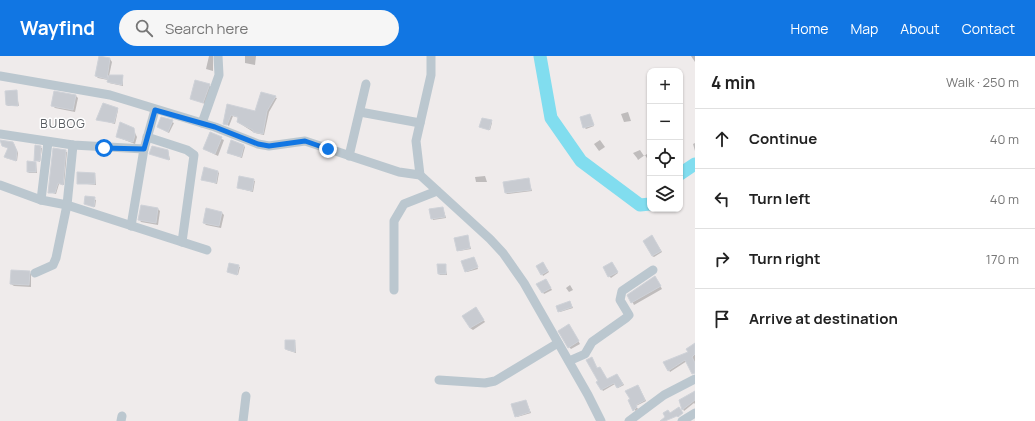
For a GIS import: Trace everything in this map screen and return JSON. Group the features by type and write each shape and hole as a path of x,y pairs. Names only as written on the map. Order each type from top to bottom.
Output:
{"street":[{"path":"202,123 219,75 218,56"},
{"path":"420,175 416,141 431,75 431,56"},
{"path":"0,76 110,95 155,110 202,123 258,144 269,146 305,141 399,172 420,175 490,239 503,253 524,283 569,361 601,421"},
{"path":"349,156 366,84"},
{"path":"131,226 144,149 155,110"},
{"path":"360,112 420,123"},
{"path":"0,134 72,145 144,149"},
{"path":"147,137 187,150 194,154 182,242"},
{"path":"42,200 48,142"},
{"path":"35,273 53,264 56,258 67,205 72,145"},
{"path":"0,185 42,200 67,205 207,250"},
{"path":"394,290 394,221 404,204 437,191"},
{"path":"569,361 585,354 592,342 629,315 620,300 622,291 653,270"},
{"path":"439,380 485,383 495,381 558,343"},
{"path":"629,421 664,395 695,379"},
{"path":"243,421 246,396"},
{"path":"682,421 695,413"}],"building":[{"path":"99,56 110,58 107,79 95,76"},
{"path":"109,75 123,75 122,85 107,82"},
{"path":"195,80 210,84 203,103 190,99"},
{"path":"17,90 18,106 6,105 5,91"},
{"path":"54,91 76,95 73,110 51,106"},
{"path":"261,92 276,96 267,111 263,134 253,132 253,130 237,122 238,117 231,115 227,125 223,124 227,104 255,111"},
{"path":"103,103 118,108 114,123 96,120"},
{"path":"590,114 594,125 583,128 580,117"},
{"path":"161,117 173,120 168,132 157,127"},
{"path":"482,118 492,120 489,130 479,127"},
{"path":"120,122 134,128 135,135 133,142 116,137"},
{"path":"210,132 222,137 215,154 203,149"},
{"path":"0,140 13,142 17,151 16,161 4,157 8,148 2,146"},
{"path":"231,140 244,145 241,157 227,153"},
{"path":"35,145 41,146 40,161 34,161"},
{"path":"152,146 168,150 169,160 149,154"},
{"path":"53,148 66,150 63,185 58,183 55,193 48,193"},
{"path":"27,161 36,162 36,172 27,172"},
{"path":"204,167 218,171 216,183 201,180"},
{"path":"77,172 95,173 95,184 77,184"},
{"path":"239,176 254,179 252,191 237,188"},
{"path":"529,178 531,190 505,193 503,182"},
{"path":"85,196 95,197 94,207 84,204"},
{"path":"141,205 158,208 156,223 138,220"},
{"path":"443,207 445,217 431,219 429,209"},
{"path":"206,208 222,212 219,226 203,223"},
{"path":"468,235 470,248 457,251 454,238"},
{"path":"652,235 661,251 652,256 643,241"},
{"path":"474,257 478,267 465,272 461,261"},
{"path":"543,262 548,271 541,275 536,266"},
{"path":"612,262 618,272 608,277 603,267"},
{"path":"229,263 239,265 237,275 227,272"},
{"path":"437,264 446,264 446,274 438,274"},
{"path":"11,270 30,271 29,285 10,284"},
{"path":"655,276 661,286 631,303 627,295"},
{"path":"546,279 551,288 542,293 536,284"},
{"path":"570,301 572,307 558,312 556,306"},
{"path":"476,307 484,320 470,328 462,316"},
{"path":"569,324 579,341 568,348 558,331"},
{"path":"285,340 295,340 295,352 285,349"},
{"path":"695,343 695,354 692,357 695,363 695,373 692,374 685,360 668,371 663,362 688,352 686,349"},
{"path":"592,357 597,368 600,367 607,379 617,374 623,384 617,388 614,383 601,390 596,382 598,381 586,360"},
{"path":"638,385 645,400 636,405 637,407 633,411 628,400 630,399 625,391"},
{"path":"695,391 695,400 682,410 679,400"},
{"path":"526,400 530,412 515,417 511,404"},
{"path":"679,407 683,413 678,417 660,421 665,417 663,413 668,410 670,413"}],"waterway":[{"path":"540,56 551,118 581,161 640,205 647,204"},
{"path":"683,172 695,164"}],"district":[{"name":"BUBOG","path":"63,123"}],"route":[{"path":"104,148 144,149 155,110 215,127 258,144 269,146 305,141 328,149"}]}
